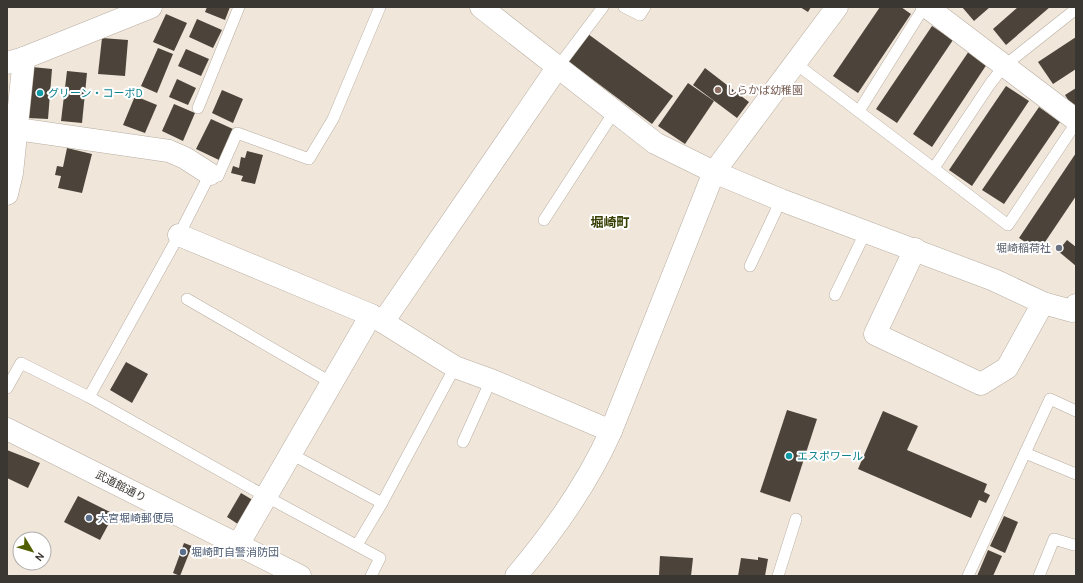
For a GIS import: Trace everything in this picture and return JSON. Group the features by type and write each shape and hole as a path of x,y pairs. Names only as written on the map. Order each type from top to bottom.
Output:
{"street":[{"path":"7,194 12,173 17,129 15,60 151,7"},
{"path":"481,7 557,68 655,143 714,172 780,200 915,249 994,280 1043,303 1072,311 1076,305"},
{"path":"516,576 566,513 599,459 714,172 837,7"},
{"path":"927,7 1076,122"},
{"path":"238,545 332,383 557,68"},
{"path":"17,129 168,151 185,158 210,174"},
{"path":"179,235 377,319 455,367 491,380 611,431"},
{"path":"915,249 875,334 981,384 1007,368 1043,303"},
{"name":"武道館通り","path":"7,429 300,576"}],"lane":[{"path":"198,108 239,7"},
{"path":"89,397 179,235 210,174 218,176 237,133 309,159 333,119 380,7"},
{"path":"557,68 603,7"},
{"path":"624,7 640,15 645,7"},
{"path":"859,111 924,7"},
{"path":"934,168 990,84 1004,66 1076,9"},
{"path":"795,63 1008,225 1076,122"},
{"path":"544,220 614,112"},
{"path":"750,266 780,200"},
{"path":"835,295 866,231"},
{"path":"187,299 332,383"},
{"path":"7,388 21,363 89,397 267,497 380,558 370,576"},
{"path":"357,545 382,503 455,367"},
{"path":"463,442 491,380"},
{"path":"968,576 1050,399 1076,411"},
{"path":"1025,452 1076,474"},
{"path":"292,454 382,503"},
{"path":"778,576 796,519"},
{"path":"1038,576 1054,539 1074,545"}],"building":[{"path":"207,7 230,7 225,20 205,12"},
{"path":"800,7 811,7 808,12"},
{"path":"880,7 901,7 911,14 858,93 833,76"},
{"path":"962,7 990,7 974,21"},
{"path":"1018,7 1050,7 1006,45 993,29"},
{"path":"166,14 187,23 174,51 153,42"},
{"path":"197,19 222,30 213,48 189,37"},
{"path":"932,26 953,40 897,123 876,109"},
{"path":"588,34 673,96 652,124 568,61"},
{"path":"1076,37 1076,69 1053,84 1038,62"},
{"path":"102,38 128,40 125,76 98,74"},
{"path":"158,48 173,54 157,93 141,86"},
{"path":"186,49 209,59 201,76 178,66"},
{"path":"969,51 987,64 932,147 913,134"},
{"name":"グリーン・コーポD","path":"32,67 52,69 48,119 28,118"},
{"path":"705,68 749,102 737,118 693,85"},
{"path":"67,71 87,73 82,123 61,121"},
{"path":"177,79 196,88 188,105 169,97"},
{"path":"688,83 714,101 685,144 658,126"},
{"path":"1006,86 1029,101 972,186 949,170"},
{"path":"1076,88 1076,112 1065,95"},
{"path":"222,90 243,99 233,123 212,113"},
{"path":"135,96 157,105 145,133 123,125"},
{"path":"174,104 195,113 183,141 162,131"},
{"path":"1039,107 1060,122 1004,204 982,190"},
{"path":"211,119 233,129 219,160 196,149"},
{"path":"67,148 92,154 82,193 58,188 61,176 55,175 57,166 63,167"},
{"path":"247,151 263,155 255,184 241,181 243,176 231,173 233,166 239,168 241,157 245,158"},
{"path":"1076,153 1076,196 1039,251 1019,238"},
{"path":"1067,240 1076,247 1076,266 1058,251"},
{"path":"126,362 148,374 132,403 110,390"},
{"name":"エスポワール","path":"787,410 817,419 790,502 760,492"},
{"path":"883,411 918,426 907,450 987,484 984,492 990,495 986,503 979,500 971,518 858,469"},
{"path":"7,450 40,463 28,488 7,478"},
{"path":"241,493 256,502 241,526 227,517"},
{"path":"78,496 114,514 100,540 64,522"},
{"path":"1004,516 1018,522 1005,553 990,546"},
{"path":"184,543 192,546 180,576 173,573"},
{"path":"988,550 1002,556 993,576 977,576"},
{"path":"660,556 693,558 691,576 659,576"},
{"path":"758,557 768,559 765,576 738,576 741,558 758,560"}],"place":[{"name":"しらかば幼稚園","path":"718,90"},
{"name":"グリーン・コーポD","path":"40,93"},
{"name":"堀崎稲荷社","path":"1059,248"},
{"name":"エスポワール","path":"789,456"},
{"name":"大宮堀崎郵便局","path":"89,518"},
{"name":"堀崎町自警消防団","path":"183,552"}],"district":[{"name":"堀崎町","path":"610,222"}]}
